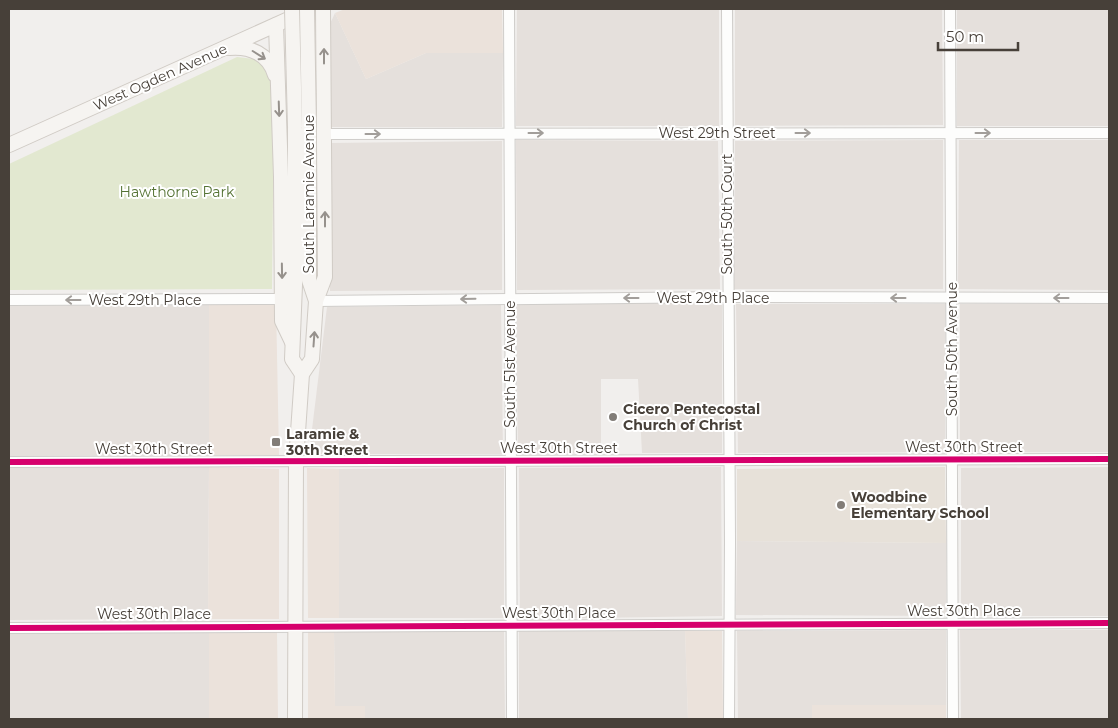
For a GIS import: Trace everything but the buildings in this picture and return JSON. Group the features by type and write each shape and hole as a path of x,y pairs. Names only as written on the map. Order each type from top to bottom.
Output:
{"main road":[{"name":"South Laramie Avenue","path":"292,9 295,127 295,285 292,359 302,374"},
{"name":"South Laramie Avenue","path":"295,719 296,461 302,374 312,359 316,301 310,280 308,9"},
{"name":"West Ogden Avenue","path":"9,145 224,49 308,9"},
{"path":"316,301 325,277 323,9"},
{"path":"276,25 281,177 282,321 292,342"},
{"path":"224,49 249,49 261,54 274,69 278,84"}],"street":[{"name":"South 51st Avenue","path":"509,9 512,719"},
{"name":"South 50th Court","path":"727,9 729,719"},
{"name":"South 50th Avenue","path":"950,9 953,719"},
{"name":"West 29th Street","path":"324,134 1109,133"},
{"name":"West 29th Place","path":"316,301 728,297 1109,298"},
{"name":"West 29th Place","path":"9,300 282,299"},
{"name":"West 30th Street","path":"9,462 1109,459"},
{"name":"West 30th Place","path":"9,628 1109,623"}],"shaded area":[{"path":"345,9 502,9 503,53 426,53 366,79 335,13"},
{"path":"517,9 719,9 719,126 516,126"},
{"path":"735,9 942,9 943,125 735,126"},
{"path":"957,9 1109,9 1109,126 957,126"},
{"path":"335,13 366,79 426,53 503,53 502,127 331,127 329,26"},
{"path":"516,140 718,141 720,289 517,290"},
{"path":"943,140 943,289 734,289 735,141"},
{"path":"959,140 1109,140 1109,290 958,289"},
{"path":"502,141 502,290 330,291 329,143"},
{"path":"722,303 722,453 642,453 638,379 601,379 601,453 518,454 516,304"},
{"path":"276,304 279,455 209,455 209,305"},
{"path":"736,304 945,304 945,452 738,453"},
{"path":"960,304 1109,304 1109,452 960,452"},
{"path":"209,305 209,455 9,456 9,306"},
{"path":"501,305 503,454 309,454 327,307"},
{"path":"209,467 208,619 9,620 9,468"},
{"path":"209,467 279,469 279,619 208,619"},
{"path":"721,467 722,616 520,619 519,468"},
{"name":"Woodbine Elementary School","path":"945,467 946,543 737,541 737,469"},
{"path":"1109,467 1109,616 961,616 961,468"},
{"path":"307,468 339,469 339,618 308,618"},
{"path":"504,468 504,618 339,618 339,469"},
{"path":"737,541 946,543 946,616 736,615"},
{"path":"946,630 946,705 813,705 812,719 738,719 737,631"},
{"path":"960,630 1109,630 1109,719 961,719"},
{"path":"209,631 209,719 9,719 9,633"},
{"path":"209,631 277,631 278,719 209,719"},
{"path":"308,631 334,632 335,706 365,706 365,719 308,719"},
{"path":"504,631 505,719 365,719 364,706 335,706 334,632"},
{"path":"519,631 685,631 688,719 519,719"},
{"path":"685,631 722,631 723,719 688,719"},
{"path":"812,705 946,705 946,719 812,719"}],"green space":[{"name":"Hawthorne Park","path":"237,57 254,59 269,67 274,98 272,289 9,290 9,164"}],"cycle path":[{"path":"9,462 1109,459"},
{"path":"9,628 1109,623"}],"place":[{"name":"Cicero Pentecostal Church of Christ","path":"613,417"},
{"name":"Laramie & 30th Street","path":"276,442"},
{"name":"Woodbine Elementary School","path":"841,505"}]}
